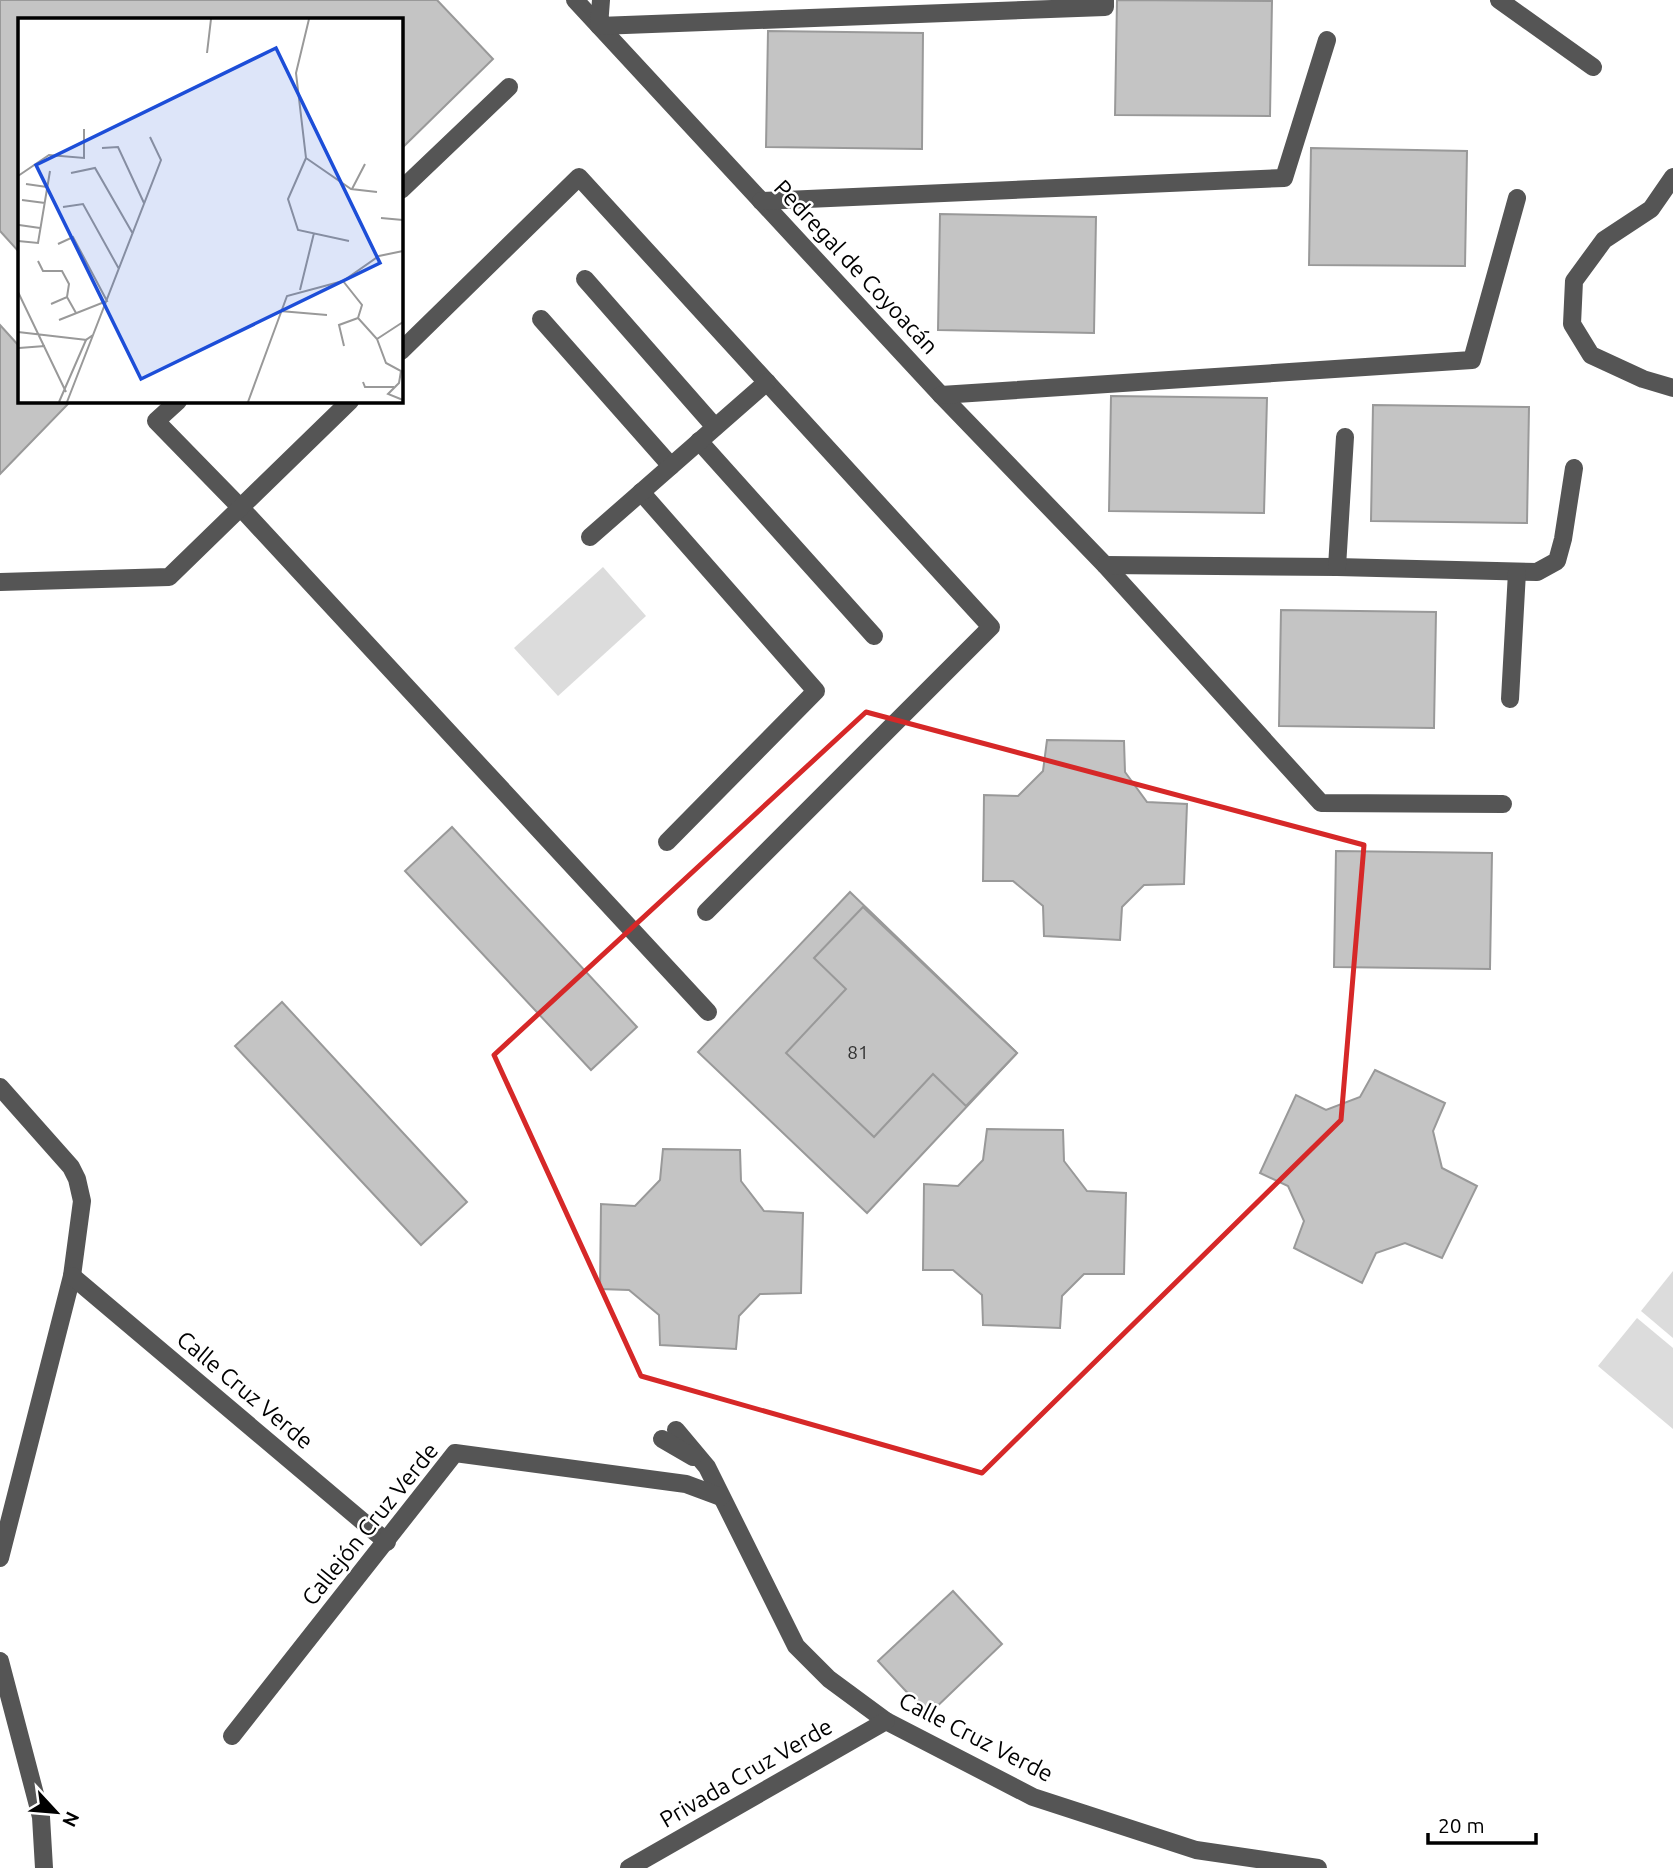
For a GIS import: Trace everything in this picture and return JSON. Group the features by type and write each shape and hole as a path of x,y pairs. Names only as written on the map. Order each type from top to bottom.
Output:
{"street":[{"name":"Pedregal de Coyoacán","path":"575,0 941,395 1105,565 1321,803 1503,804"},
{"path":"601,0 599,26 1105,7 1105,0"},
{"path":"1502,1 1593,67"},
{"path":"761,201 1284,178 1326,40"},
{"path":"402,189 509,87"},
{"path":"402,350 579,177 991,627 706,912"},
{"path":"1673,177 1651,209 1604,240 1574,281 1572,324 1591,355 1643,379 1673,387"},
{"path":"941,395 1472,360 1517,198"},
{"path":"585,279 715,427"},
{"path":"541,319 671,466"},
{"path":"590,537 767,382"},
{"path":"177,402 156,421 240,507 708,1012"},
{"path":"0,582 169,577 349,402"},
{"path":"1337,567 1345,436"},
{"path":"699,441 874,636"},
{"path":"1105,565 1537,572 1557,561 1574,468"},
{"path":"641,492 816,691 667,842"},
{"path":"1510,699 1517,572"},
{"path":"0,1087 71,1167 82,1201 72,1276 0,1558"},
{"name":"Calle Cruz Verde","path":"72,1276 387,1542"},
{"name":"Calle Cruz Verde","path":"669,1434 708,1466 796,1646 829,1679 886,1721 1033,1797 1196,1850 1318,1868"},
{"name":"Callejón Cruz Verde","path":"232,1736 455,1453 686,1484 721,1497"},
{"path":"0,1661 41,1817 44,1868"},
{"name":"Privada Cruz Verde","path":"629,1868 886,1721"}],"highlighted area":[{"path":"866,712 1364,845 1341,1120 982,1473 641,1376 494,1055"}],"shaded area":[{"path":"603,567 646,616 558,696 514,648"},
{"path":"1673,1271 1673,1338 1641,1311"},
{"path":"1637,1318 1673,1348 1673,1429 1598,1366"}],"building":[{"path":"0,0 437,0 493,59 402,148 402,18 18,18 18,251 0,231"},
{"path":"1117,0 1272,1 1270,116 1115,115"},
{"path":"768,31 923,33 922,149 766,147"},
{"path":"1311,148 1467,151 1465,266 1309,265"},
{"path":"940,214 1096,217 1094,333 938,330"},
{"path":"0,325 18,345 18,402 70,402 0,474"},
{"path":"1111,396 1267,398 1264,513 1109,511"},
{"path":"1373,405 1529,407 1527,523 1371,521"},
{"path":"1281,610 1436,612 1434,728 1279,726"},
{"path":"1047,740 1124,741 1125,772 1147,802 1187,804 1184,884 1144,885 1122,907 1120,940 1044,936 1043,906 1013,881 983,881 984,795 1018,796 1043,771"},
{"path":"452,827 637,1027 591,1070 405,871"},
{"path":"1336,851 1492,853 1490,969 1334,967"},
{"path":"850,892 1017,1053 867,1213 698,1052"},
{"path":"863,907 1017,1053 966,1106 933,1074 874,1137 786,1053 846,989 814,958"},
{"path":"282,1002 467,1202 421,1245 235,1046"},
{"path":"1375,1070 1445,1103 1433,1131 1442,1168 1477,1186 1442,1258 1405,1243 1376,1253 1362,1283 1294,1248 1304,1221 1288,1186 1260,1173 1296,1095 1326,1110 1360,1097"},
{"path":"987,1129 1063,1130 1064,1161 1087,1191 1126,1193 1124,1274 1084,1274 1062,1296 1060,1328 983,1325 982,1295 953,1270 923,1270 924,1184 958,1186 983,1160"},
{"path":"663,1149 740,1150 741,1181 764,1211 803,1213 801,1293 760,1294 739,1316 736,1349 660,1345 659,1315 629,1290 600,1289 601,1204 635,1206 660,1180"},
{"path":"953,1591 1002,1644 928,1715 878,1661"}]}
